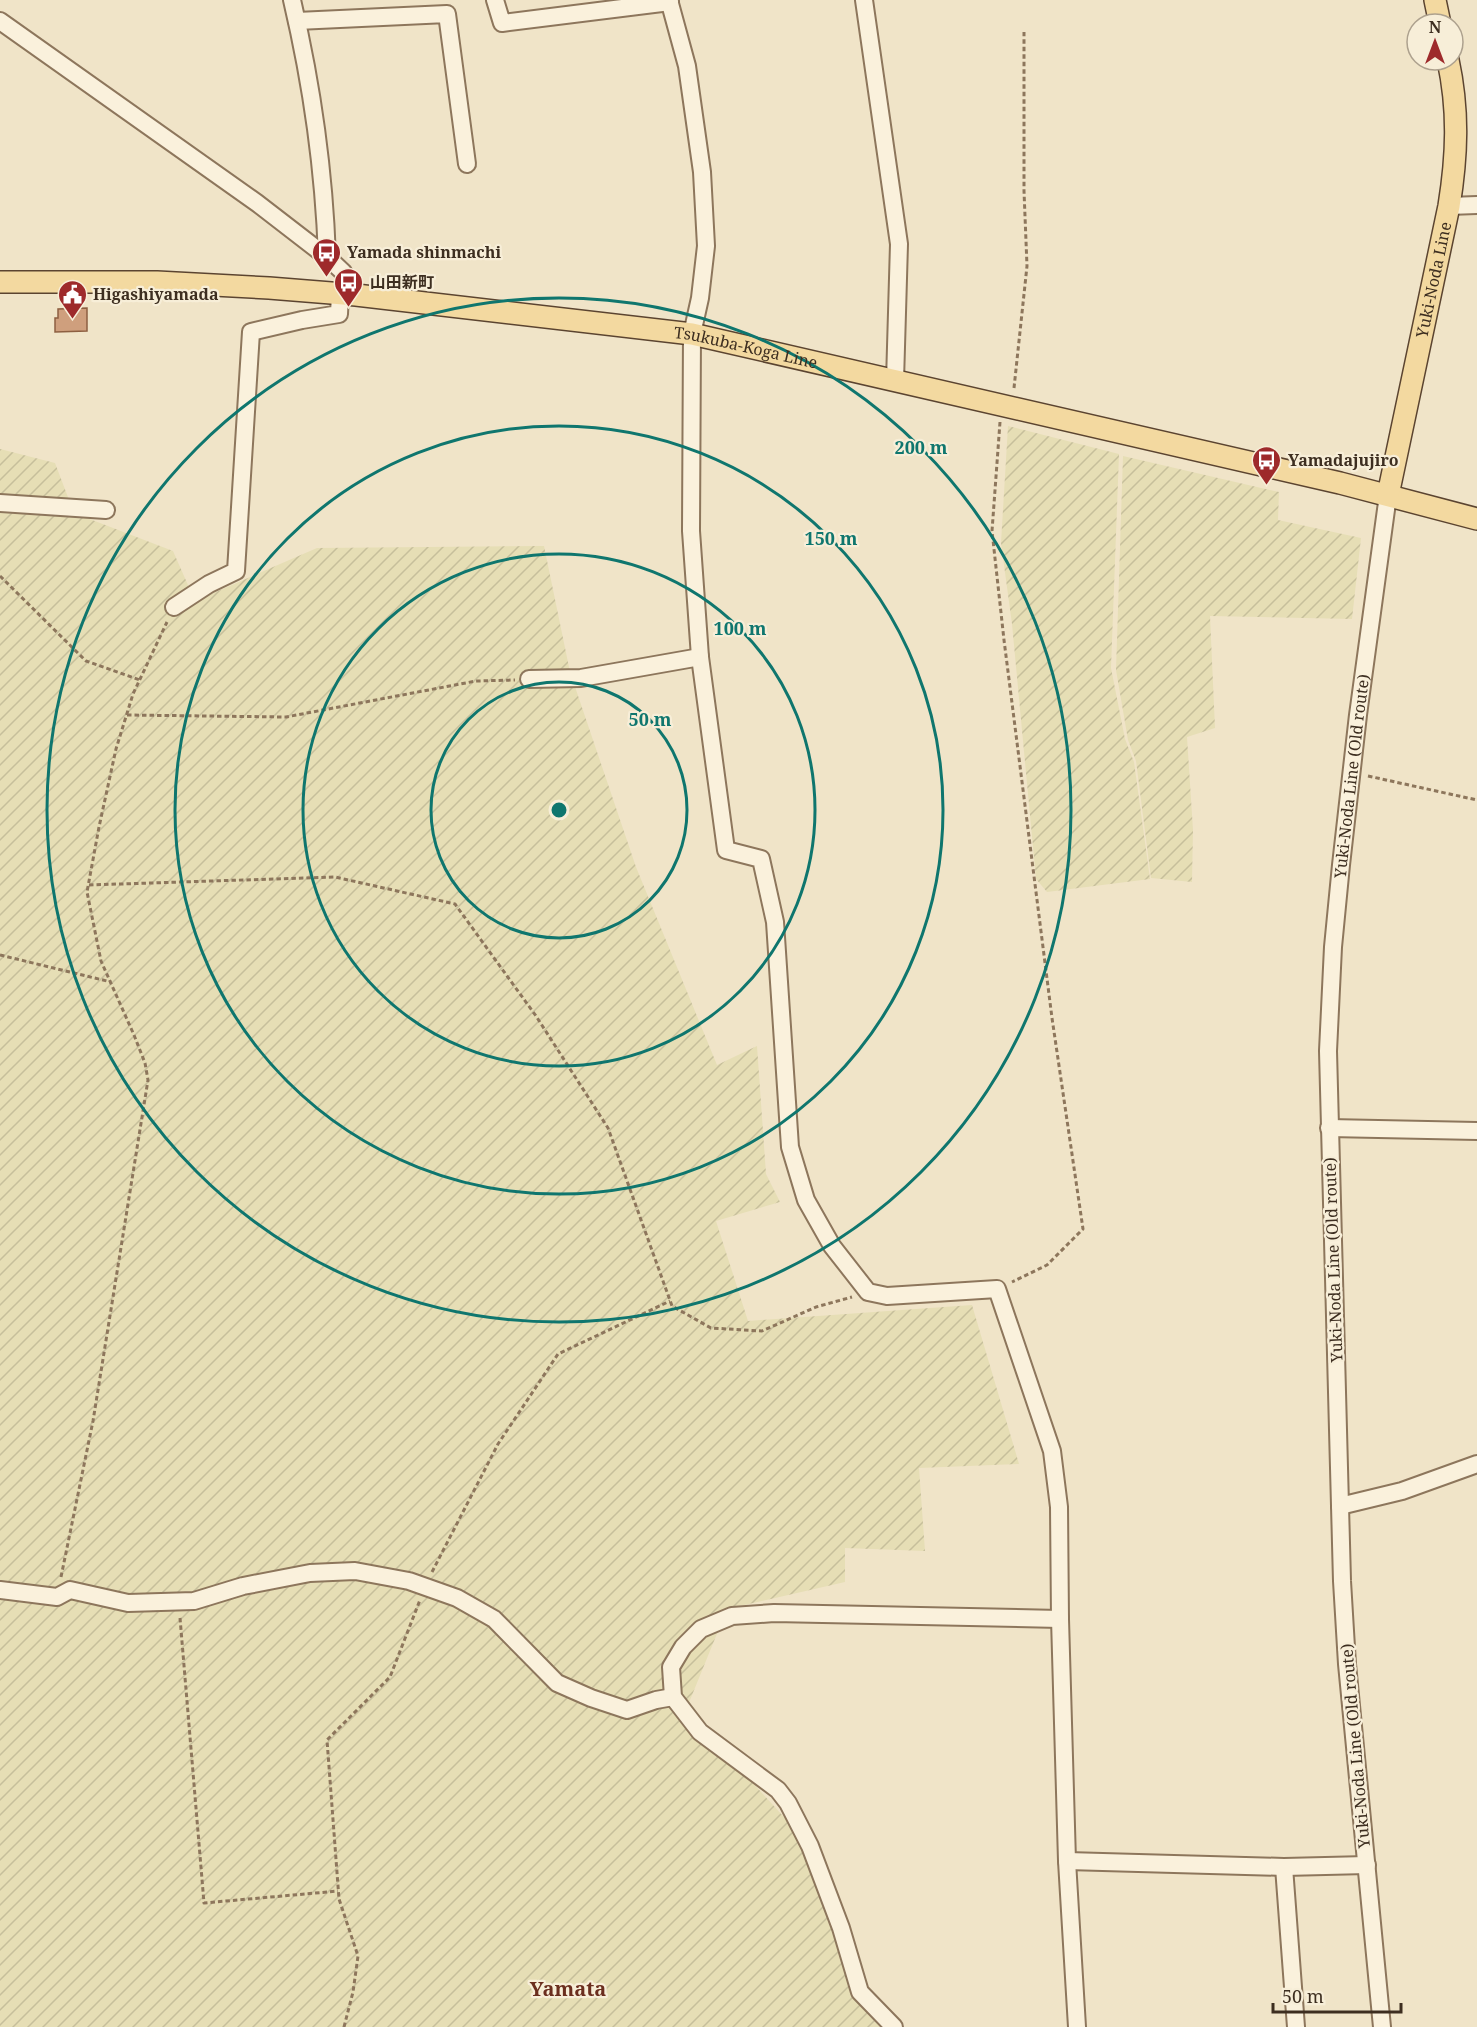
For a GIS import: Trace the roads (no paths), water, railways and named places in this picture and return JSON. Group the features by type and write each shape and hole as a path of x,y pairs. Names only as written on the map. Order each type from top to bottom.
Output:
{"main road":[{"name":"Yuki-Noda Line","path":"1388,495 1449,206 1456,162 1455,99 1450,72"},
{"name":"Tsukuba-Koga Line","path":"0,282 212,284 348,295 692,334 1388,495 1477,519"}],"street":[{"path":"292,0 321,155 327,257"},
{"path":"495,0 502,23 669,1 687,66 702,172 706,246 700,298 692,334 691,531 700,657 726,850 760,859 776,922 790,1147 806,1200 832,1246 868,1293 887,1296 997,1289 1052,1451 1059,1507 1067,1861 1077,2027"},
{"path":"864,0 899,244 895,381"},
{"path":"297,21 447,14 467,164"},
{"path":"0,21 257,203 343,272 348,295 339,314 251,332 236,571 209,584 174,607"},
{"path":"1449,206 1477,205"},
{"name":"Yuki-Noda Line (Old route)","path":"1382,2027 1347,1664 1342,1581 1328,1051 1333,947 1352,772 1388,495"},
{"path":"0,503 106,510"},
{"path":"529,679 581,678 700,657"},
{"path":"1329,1128 1477,1131"},
{"path":"1340,1506 1402,1491 1477,1464"},
{"path":"0,1590 57,1597 70,1590 128,1603 179,1602 194,1601 243,1586 310,1573 355,1571 409,1581 457,1598 494,1619 556,1683 627,1710 673,1697"},
{"path":"894,2027 860,1992 841,1928 810,1846 788,1803 778,1790 700,1732 673,1697 671,1667 683,1647 701,1629 732,1616 774,1612 830,1612 1060,1619"},
{"path":"1067,1861 1284,1867 1366,1865"},
{"path":"1284,1867 1296,2027"}],"place":[{"name":"Yamada shinmachi","path":"326,278"},
{"name":"山田新町","path":"349,308"},
{"name":"Higashiyamada","path":"72,320"},
{"name":"Yamadajujiro","path":"1267,486"}],"district":[{"name":"Yamata","path":"568,1988"}]}
